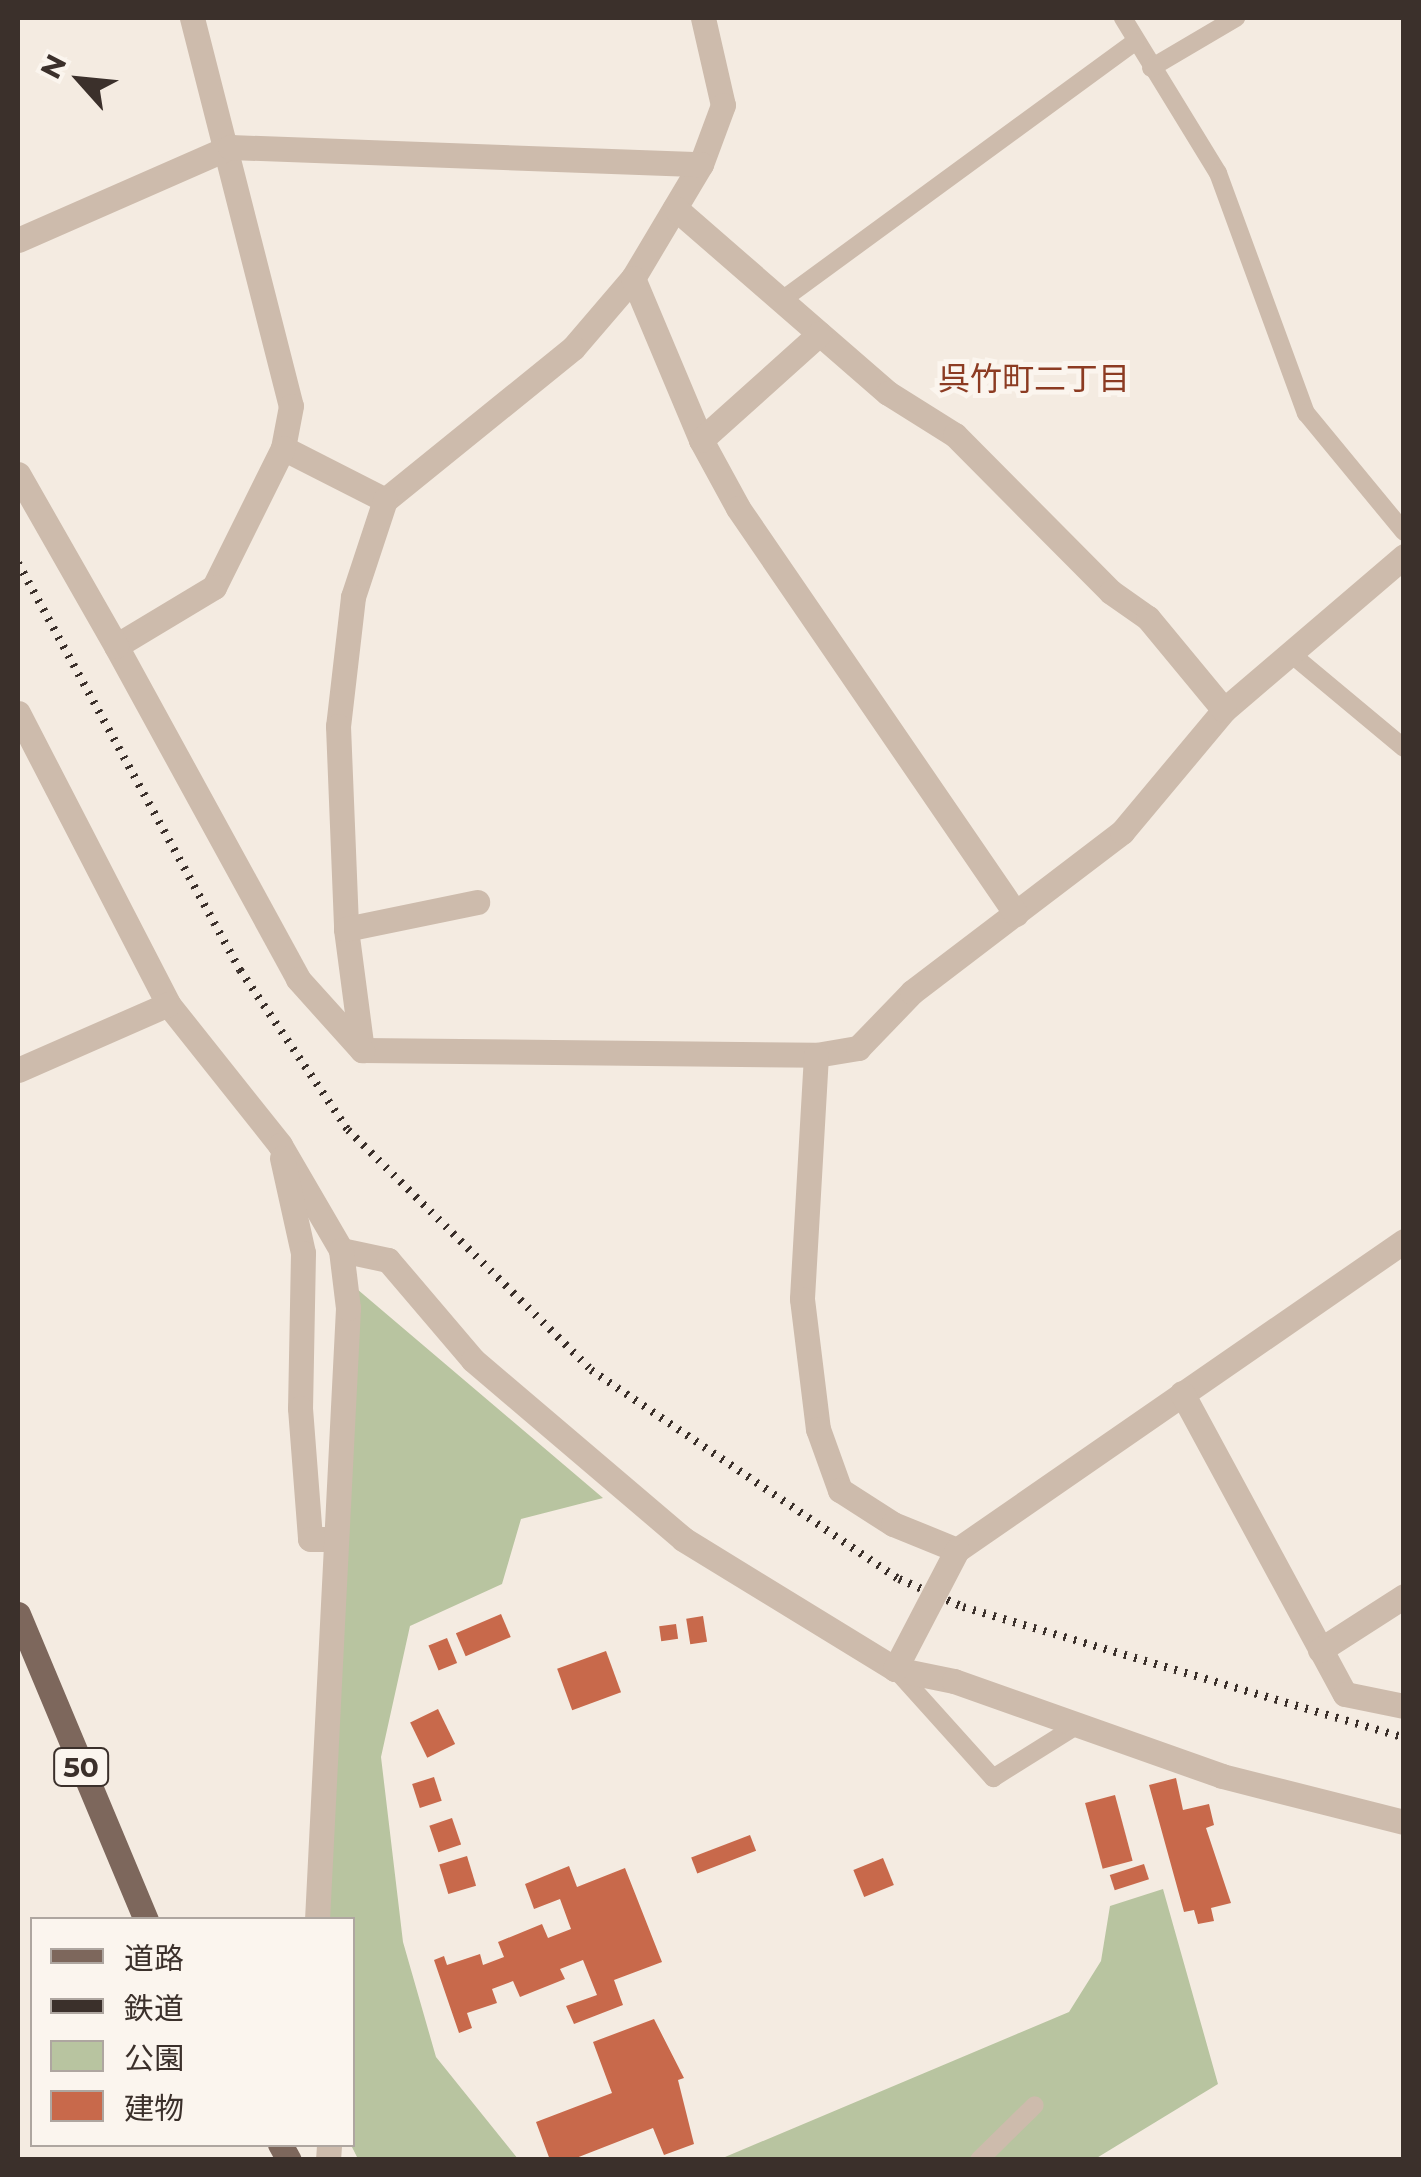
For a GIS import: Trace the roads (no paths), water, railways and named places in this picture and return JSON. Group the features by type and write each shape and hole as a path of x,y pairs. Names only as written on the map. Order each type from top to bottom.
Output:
{"main road":[{"name":"50","path":"19,1623 145,1917"}],"street":[{"path":"116,646 214,587 283,448 291,406 230,147 192,18"},
{"path":"362,1050 346,929 338,726 353,597 386,500 573,348 633,278 701,164 722,104 703,18"},
{"path":"18,240 230,147 701,164"},
{"path":"674,208 888,393 955,436 1111,592 1148,618 1224,710"},
{"path":"633,278 701,440 738,508 1016,914"},
{"path":"701,440 819,334"},
{"path":"283,448 386,500"},
{"path":"18,474 298,979 362,1050 816,1055 858,1048 912,992 1122,832 1224,710 1404,556"},
{"path":"18,713 168,1004 280,1146 341,1250 348,1308 318,1917"},
{"path":"346,929 477,902"},
{"path":"18,1070 168,1004"},
{"path":"816,1055 802,1300 818,1429 840,1490 892,1524 957,1550"},
{"path":"280,1146 303,1253 300,1408 310,1539 336,1539"},
{"path":"894,1669 957,1550 1404,1241"},
{"path":"341,1250 388,1260 473,1360 683,1539 894,1669 954,1681 1072,1728 1404,1822"},
{"path":"1182,1393 1345,1694 1404,1706"},
{"path":"1320,1650 1404,1596"}],"lane":[{"path":"1123,18 1218,173 1306,414 1404,532"},
{"path":"1151,68 1236,18"},
{"path":"782,300 1135,42"},
{"path":"1290,653 1404,748"},
{"path":"894,1669 993,1778 1072,1728"},
{"path":"979,2160 1036,2105"}],"railway":[{"path":"18,563 240,970 348,1130 591,1370 899,1579 963,1607 1404,1738"}],"district":[{"name":"呉竹町二丁目","path":"1034,379"}]}
